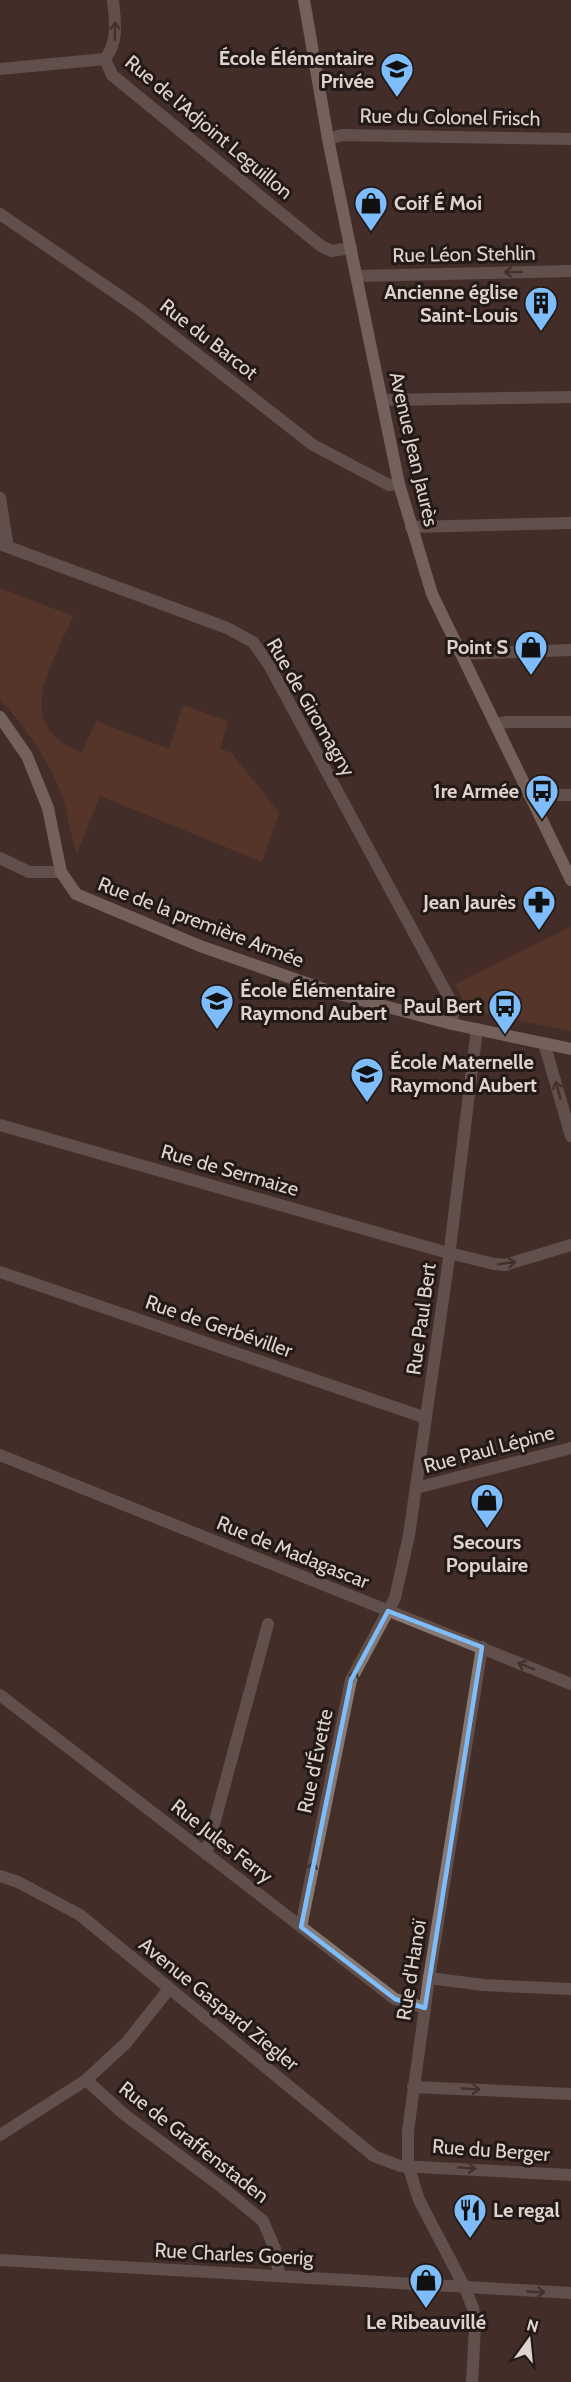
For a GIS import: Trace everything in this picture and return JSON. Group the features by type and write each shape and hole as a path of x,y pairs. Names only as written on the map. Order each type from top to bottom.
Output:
{"main road":[{"name":"Avenue Jean Jaurès","path":"304,0 328,139 399,484 411,527 432,594 571,880"},
{"name":"Rue de la première Armée","path":"0,717 27,756 48,808 61,872 76,894 210,950 335,993 452,1024 571,1049"}],"street":[{"path":"105,59 116,35 112,0"},
{"name":"Rue de l'Adjoint Leguillon","path":"0,69 105,59 112,75 321,246 332,250 351,248"},
{"name":"Rue du Colonel Frisch","path":"328,139 342,135 571,139"},
{"name":"Rue du Barcot","path":"0,214 139,309 313,445 389,485 399,484"},
{"name":"Rue Léon Stehlin","path":"357,276 571,271"},
{"path":"382,400 571,398"},
{"path":"0,498 4,546"},
{"path":"411,527 571,523"},
{"name":"Rue de Giromagny","path":"4,546 228,628 253,642 269,665 454,1007 452,1024"},
{"path":"461,654 571,650"},
{"path":"496,724 571,722"},
{"path":"529,795 571,795"},
{"path":"0,858 29,872 61,872"},
{"name":"Rue Paul Bert","path":"388,1611 395,1598 416,1488 450,1253 477,1029"},
{"path":"544,1043 571,1136"},
{"name":"Rue de Sermaize","path":"0,1125 450,1253 506,1265 571,1245"},
{"name":"Rue de Gerbéviller","path":"0,1272 426,1418"},
{"name":"Rue Paul Lépine","path":"416,1488 571,1448"},
{"name":"Rue de Madagascar","path":"0,1455 571,1684"},
{"name":"Rue d'Évette","path":"301,1927 351,1680 388,1611"},
{"path":"206,1854 268,1624"},
{"name":"Rue d'Hanoï","path":"472,2382 475,2327 473,2308 419,2200 408,2164 408,2131 429,1978 482,1647"},
{"name":"Rue Jules Ferry","path":"0,1695 395,2000 425,2008"},
{"name":"Avenue Gaspard Ziegler","path":"0,1876 18,1882 80,1915 374,2156 400,2166 408,2164"},
{"path":"429,1978 483,1985 571,1989"},
{"path":"0,2135 86,2080 126,2043 170,1989"},
{"name":"Rue de Graffenstaden","path":"86,2080 125,2115 223,2188 264,2222 275,2249 279,2275"},
{"path":"413,2086 571,2094"},
{"name":"Rue du Berger","path":"408,2164 571,2175"},
{"name":"Rue Charles Goerig","path":"0,2260 571,2294"}],"highlighted area":[{"path":"388,1611 482,1647 425,2008 395,1999 301,1927 351,1680"}],"shaded area":[{"path":"0,588 73,616 55,654 43,692 42,710 47,726 60,741 82,753 96,721 169,749 183,705 228,721 220,749 232,753 279,813 262,862 100,796 77,853 63,799 45,759 28,733 0,700"},
{"path":"571,927 571,1031 468,1010 455,984"}],"place":[{"name":"École Élémentaire Privée","path":"397,98"},
{"name":"Coif É Moi","path":"371,232"},
{"name":"Ancienne église Saint-Louis","path":"541,332"},
{"name":"Point S","path":"531,676"},
{"name":"1re Armée","path":"542,820"},
{"name":"Jean Jaurès","path":"539,931"},
{"name":"École Élémentaire Raymond Aubert","path":"217,1030"},
{"name":"Paul Bert","path":"505,1035"},
{"name":"École Maternelle Raymond Aubert","path":"367,1103"},
{"name":"Secours Populaire","path":"487,1529"},
{"name":"Le regal","path":"470,2239"},
{"name":"Le Ribeauvillé","path":"426,2309"}]}
